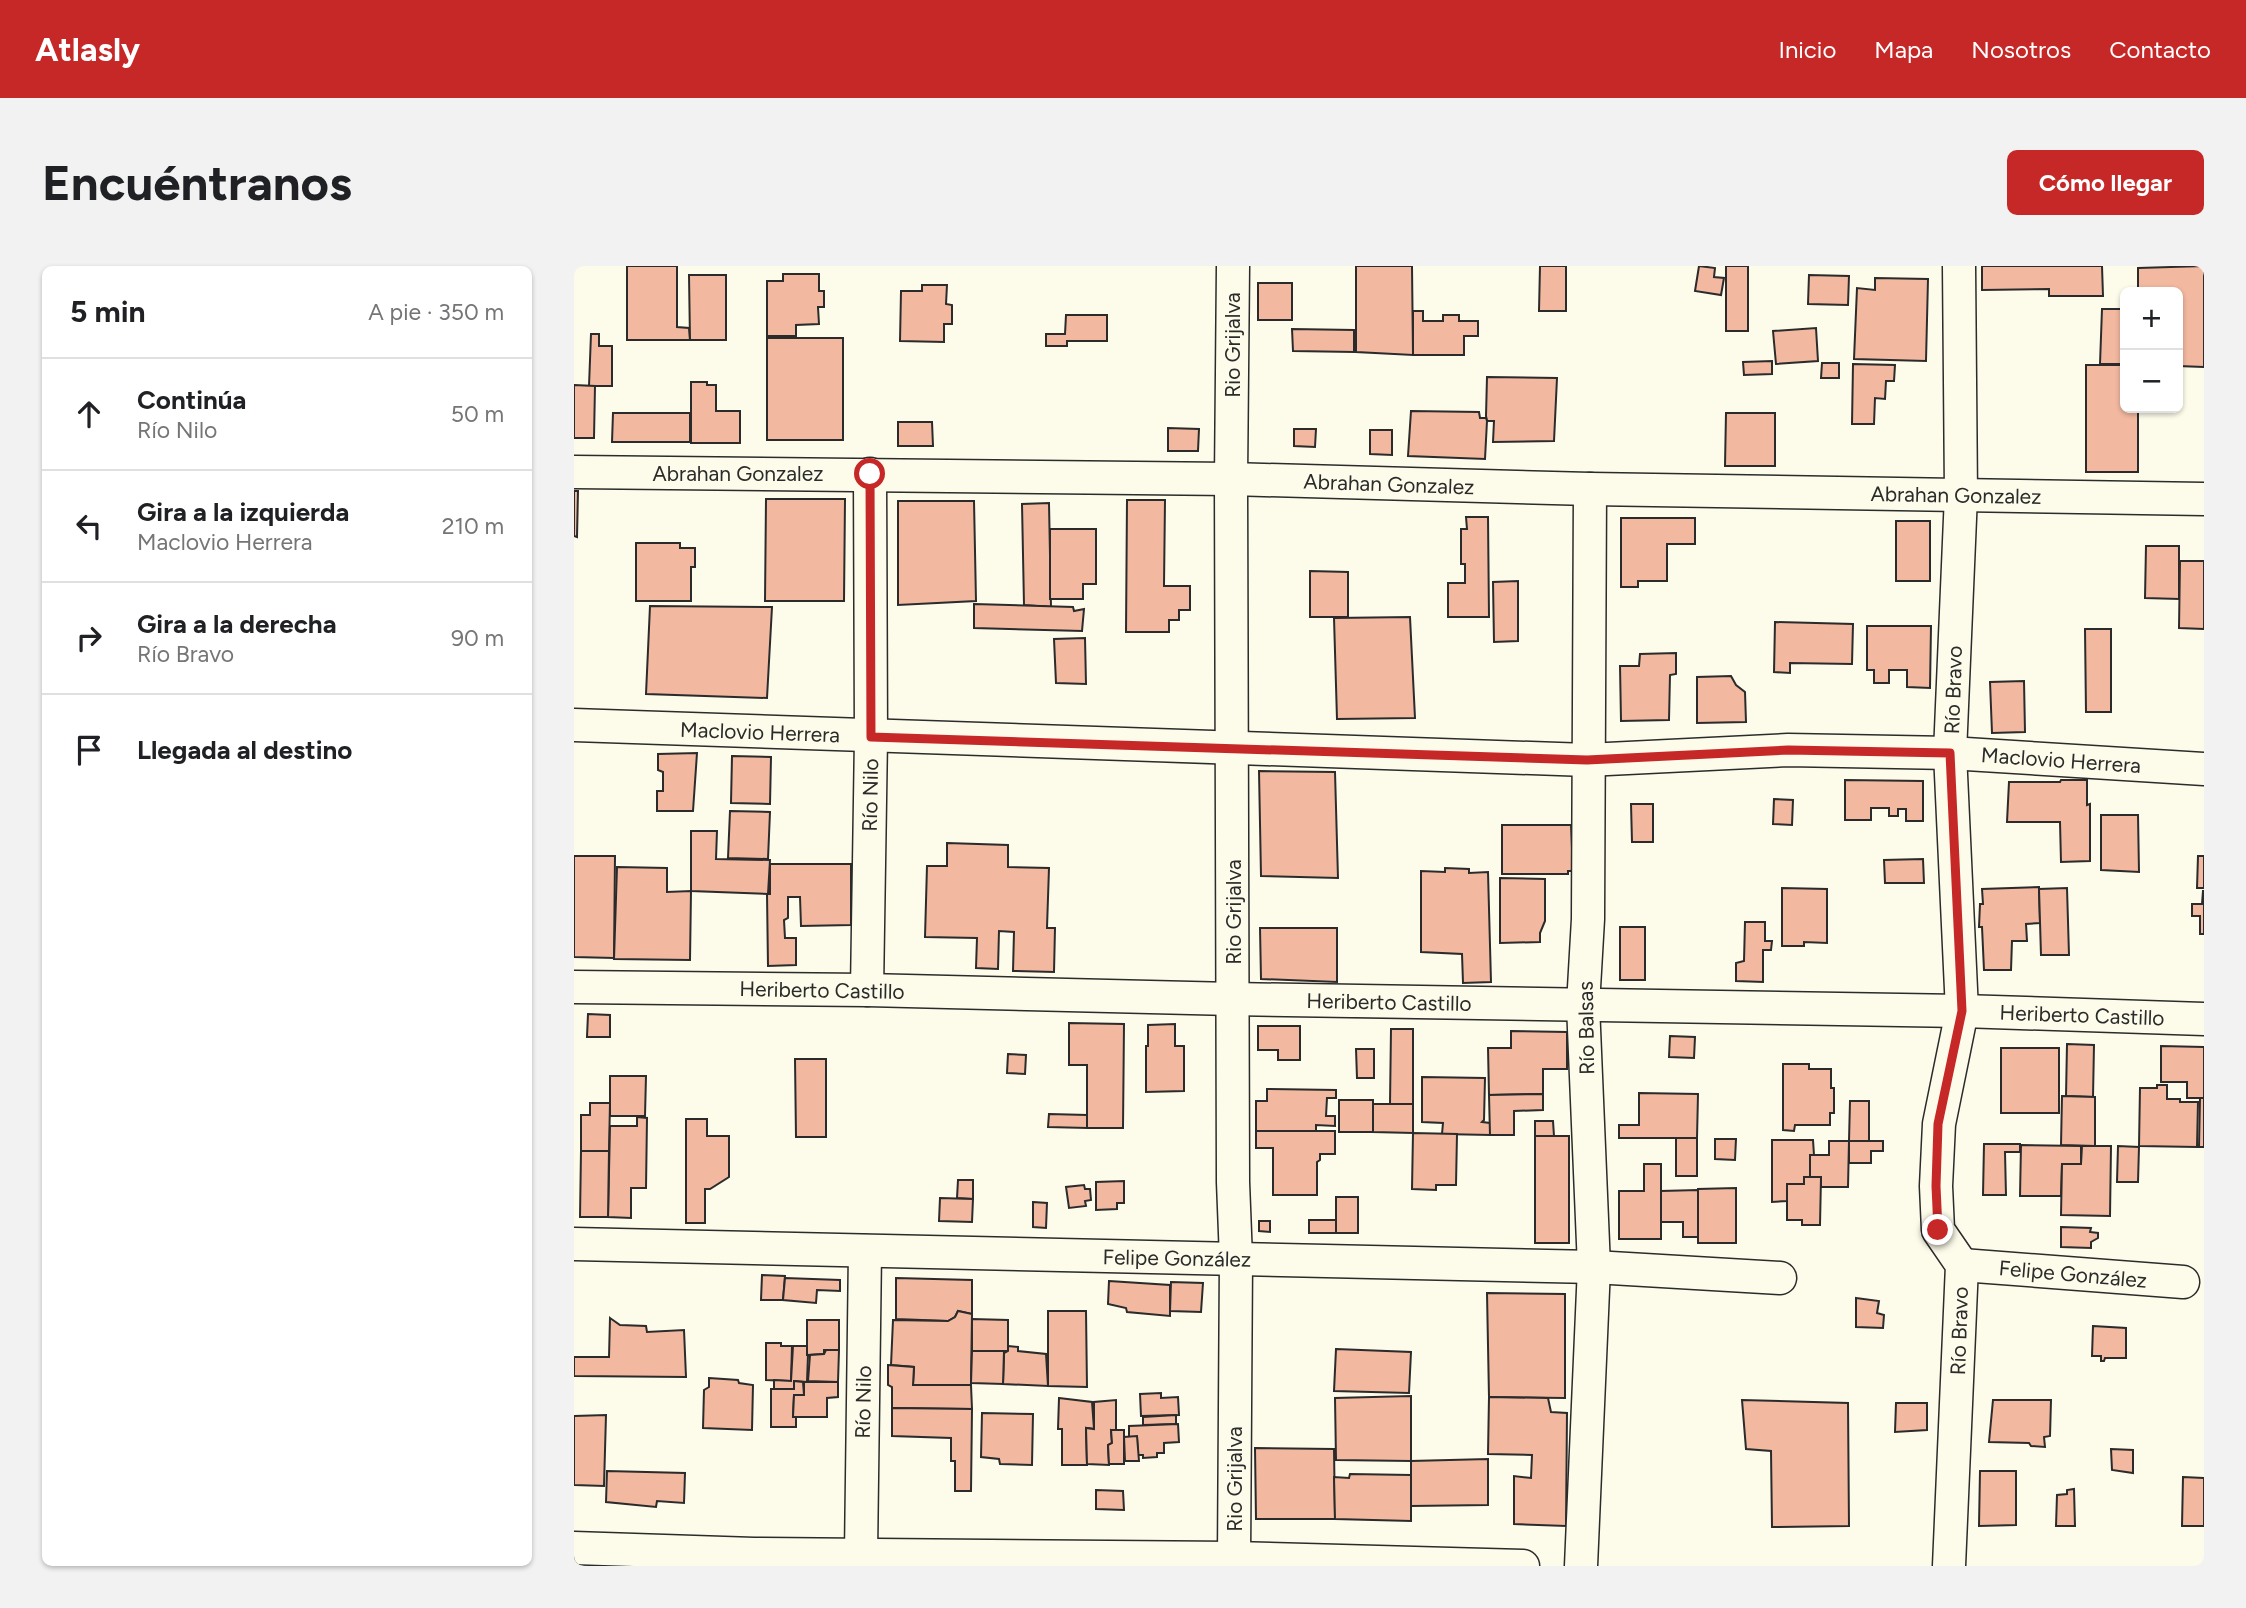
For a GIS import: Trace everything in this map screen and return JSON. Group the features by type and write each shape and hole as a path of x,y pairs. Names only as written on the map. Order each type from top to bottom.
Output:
{"street":[{"name":"Rio Grijalva","path":"1233,266 1233,1182 1236,1259 1234,1558"},
{"name":"Río Bravo","path":"1949,1566 1962,1265 1938,1230 1936,1186 1938,1124 1962,1011 1950,753 1961,495 1959,266"},
{"name":"Abrahan Gonzalez","path":"574,472 870,474 2204,499"},
{"name":"Río Nilo","path":"867,990 871,737 870,474"},
{"name":"Río Balsas","path":"1581,1566 1594,1267 1583,1006 1588,919 1590,489"},
{"name":"Maclovio Herrera","path":"574,725 1233,750 1587,760 1788,750 1950,753 2204,769"},
{"name":"Heriberto Castillo","path":"574,987 1962,1011 2204,1019"},
{"name":"Felipe González","path":"574,1244 1594,1267 1780,1278"},
{"name":"Río Nilo","path":"861,1554 865,1251"},
{"name":"Felipe González","path":"1962,1265 2183,1282"},
{"path":"574,1548 754,1560 861,1554 1234,1558 1523,1566"}],"building":[{"path":"627,266 677,266 677,327 689,328 690,340 627,340"},
{"path":"1356,266 1412,266 1413,355 1356,352"},
{"path":"1540,266 1566,266 1566,311 1539,311"},
{"path":"1699,266 1715,268 1714,277 1724,278 1721,295 1695,291"},
{"path":"1726,266 1748,266 1748,331 1726,331"},
{"path":"1982,266 2102,266 2103,296 2049,296 2049,289 1982,290"},
{"path":"2204,266 2204,367 2183,366 2183,287 2138,287 2138,268"},
{"path":"783,274 819,274 819,291 824,291 824,307 818,307 819,324 796,325 796,336 767,336 767,281 783,281"},
{"path":"689,275 726,275 726,340 690,340"},
{"path":"1809,275 1849,276 1848,305 1808,304"},
{"path":"1875,278 1928,279 1926,361 1854,359 1857,288 1875,290"},
{"path":"1258,283 1292,283 1292,320 1258,320"},
{"path":"922,285 947,285 946,304 952,305 952,324 944,324 944,342 900,341 901,291 922,291"},
{"path":"2102,309 2120,309 2120,364 2100,364"},
{"path":"1413,311 1423,311 1423,321 1443,321 1443,315 1459,315 1459,321 1478,321 1478,336 1464,336 1464,355 1413,355"},
{"path":"1066,315 1107,315 1107,341 1067,341 1067,346 1046,346 1046,334 1065,334"},
{"path":"1816,328 1818,361 1776,364 1773,331"},
{"path":"1292,329 1354,330 1354,352 1293,351"},
{"path":"591,334 599,334 599,346 612,346 612,386 589,386"},
{"path":"767,338 843,338 843,440 767,440"},
{"path":"1772,361 1772,374 1744,375 1743,362"},
{"path":"1822,363 1839,363 1839,378 1821,378"},
{"path":"1853,364 1895,365 1894,381 1886,381 1885,399 1875,398 1874,424 1852,424"},
{"path":"2086,365 2120,365 2120,413 2138,413 2138,472 2086,472"},
{"path":"1487,377 1557,378 1554,441 1493,442 1494,421 1487,421 1486,416"},
{"path":"691,382 716,385 716,411 740,411 740,443 691,443"},
{"path":"574,385 595,386 594,438 574,438"},
{"path":"1411,411 1479,412 1480,418 1486,418 1487,421 1485,459 1408,456"},
{"path":"613,413 690,413 690,442 612,442"},
{"path":"1726,413 1775,413 1775,466 1725,466"},
{"path":"898,422 932,422 933,446 898,446"},
{"path":"1168,428 1199,429 1198,451 1168,451"},
{"path":"1294,429 1316,429 1315,447 1294,446"},
{"path":"1370,430 1392,430 1392,455 1370,454"},
{"path":"574,491 578,491 577,537 574,536"},
{"path":"766,499 845,499 844,601 765,601"},
{"path":"1127,500 1165,500 1164,586 1190,586 1190,610 1179,610 1179,620 1169,620 1169,632 1126,632"},
{"path":"898,501 974,501 976,601 898,605"},
{"path":"1049,503 1051,607 1024,605 1022,504"},
{"path":"1466,517 1488,517 1489,617 1448,617 1448,583 1465,583 1465,564 1461,564 1461,529 1467,529"},
{"path":"1621,518 1695,518 1695,544 1667,544 1667,581 1638,581 1638,587 1621,587"},
{"path":"1896,521 1930,521 1930,581 1896,581"},
{"path":"1050,529 1096,529 1096,584 1083,584 1083,599 1050,599"},
{"path":"636,543 680,543 680,548 695,548 695,567 691,567 691,601 636,601"},
{"path":"2146,546 2179,546 2179,599 2145,598"},
{"path":"2180,561 2204,561 2204,629 2179,628"},
{"path":"1310,571 1348,572 1348,617 1310,617"},
{"path":"1518,581 1518,641 1494,642 1493,582"},
{"path":"974,604 1073,607 1074,611 1084,609 1082,631 974,628"},
{"path":"650,606 772,607 767,698 646,694"},
{"path":"1410,617 1415,718 1337,719 1334,618"},
{"path":"1775,622 1853,624 1852,664 1790,663 1790,673 1774,672"},
{"path":"1867,626 1931,626 1930,688 1907,687 1907,670 1889,670 1889,683 1874,683 1874,670 1867,670"},
{"path":"2085,629 2111,629 2111,712 2086,712"},
{"path":"1085,638 1086,684 1056,683 1054,639"},
{"path":"1676,653 1676,674 1670,675 1669,720 1621,721 1620,666 1639,666 1640,654"},
{"path":"1731,676 1736,685 1745,692 1746,722 1697,723 1697,677"},
{"path":"2024,681 2025,732 1992,733 1990,682"},
{"path":"697,753 693,811 657,811 657,791 663,791 663,772 658,770 658,754"},
{"path":"732,756 771,757 770,804 731,803"},
{"path":"1259,771 1335,772 1338,878 1261,876"},
{"path":"1845,780 1923,781 1923,821 1906,821 1906,809 1898,809 1898,816 1889,816 1889,808 1871,808 1871,820 1845,820"},
{"path":"2087,780 2087,805 2090,804 2090,861 2061,862 2060,822 2007,822 2009,782"},
{"path":"1774,799 1793,800 1792,825 1773,824"},
{"path":"1631,804 1653,804 1653,842 1632,842"},
{"path":"730,811 770,812 768,859 728,858"},
{"path":"2101,815 2138,815 2139,872 2101,870"},
{"path":"1502,825 1571,825 1573,871 1568,871 1568,874 1502,874"},
{"path":"691,831 717,831 716,859 770,860 768,894 691,891"},
{"path":"947,843 1008,845 1008,867 1049,868 1047,928 1055,928 1054,972 1013,971 1014,932 999,931 998,969 976,968 977,938 925,937 927,866 947,866"},
{"path":"574,856 615,856 614,958 574,957"},
{"path":"2198,856 2204,856 2204,888 2197,888"},
{"path":"1923,859 1924,883 1885,883 1884,860"},
{"path":"770,864 851,864 851,925 801,926 800,897 788,897 788,918 784,920 785,938 796,938 796,965 768,966 767,894 770,894"},
{"path":"617,867 667,868 667,892 691,891 690,960 614,959"},
{"path":"1445,868 1469,869 1469,873 1488,872 1491,982 1463,983 1462,954 1421,952 1421,871 1445,872"},
{"path":"1500,878 1545,879 1545,921 1540,942 1500,943"},
{"path":"2039,887 2040,923 2026,924 2027,941 2012,941 2011,970 1984,970 1982,927 1979,927 1980,904 1983,904 1982,889"},
{"path":"1782,888 1827,889 1827,943 1804,942 1804,946 1782,946"},
{"path":"2067,888 2069,955 2041,955 2039,889"},
{"path":"2203,891 2204,934 2200,934 2200,916 2192,916 2192,904 2202,904"},
{"path":"1745,922 1765,922 1765,941 1772,941 1771,950 1763,950 1763,982 1736,981 1736,963 1744,961"},
{"path":"1620,927 1645,927 1645,980 1620,980"},
{"path":"1260,928 1337,928 1337,982 1261,979"},
{"path":"588,1014 610,1015 610,1037 587,1037"},
{"path":"1069,1023 1124,1024 1123,1128 1087,1128 1087,1065 1069,1065"},
{"path":"1175,1024 1175,1046 1184,1046 1184,1091 1146,1092 1148,1025"},
{"path":"1258,1026 1300,1026 1300,1060 1278,1060 1278,1050 1258,1050"},
{"path":"1391,1029 1413,1029 1413,1104 1390,1104"},
{"path":"1511,1031 1567,1032 1567,1069 1543,1069 1543,1094 1489,1095 1488,1048 1511,1048"},
{"path":"1670,1036 1695,1037 1694,1058 1669,1057"},
{"path":"2067,1044 2094,1045 2093,1097 2066,1096"},
{"path":"2161,1046 2204,1047 2204,1098 2187,1098 2187,1082 2161,1082"},
{"path":"2001,1048 2059,1048 2059,1113 2001,1113"},
{"path":"1356,1049 1374,1049 1374,1078 1357,1078"},
{"path":"1008,1054 1026,1055 1025,1074 1007,1073"},
{"path":"795,1059 826,1059 826,1137 796,1137"},
{"path":"1783,1064 1809,1064 1809,1069 1831,1069 1834,1113 1830,1113 1830,1125 1795,1125 1794,1131 1783,1130"},
{"path":"610,1076 646,1076 645,1116 610,1116"},
{"path":"1422,1077 1485,1078 1482,1122 1490,1123 1490,1135 1442,1134 1443,1123 1422,1122"},
{"path":"2157,1085 2167,1085 2167,1099 2198,1102 2197,1147 2139,1146 2140,1088 2157,1088"},
{"path":"1267,1089 1336,1090 1336,1098 1327,1098 1326,1116 1335,1116 1335,1126 1316,1125 1316,1131 1256,1131 1256,1101 1267,1101"},
{"path":"1639,1093 1698,1094 1697,1138 1619,1138 1619,1125 1639,1125"},
{"path":"1543,1094 1543,1110 1514,1111 1514,1135 1490,1135 1489,1095"},
{"path":"2062,1096 2095,1097 2095,1146 2061,1145"},
{"path":"2200,1098 2204,1098 2204,1147 2199,1147"},
{"path":"1339,1100 1373,1100 1373,1132 1339,1132"},
{"path":"1850,1101 1869,1101 1869,1141 1849,1141"},
{"path":"590,1103 610,1103 609,1151 581,1151 581,1115 590,1115"},
{"path":"1373,1104 1413,1104 1413,1133 1373,1132"},
{"path":"1049,1114 1087,1115 1087,1128 1048,1127"},
{"path":"637,1117 647,1118 646,1188 631,1188 631,1218 608,1217 610,1126 637,1126"},
{"path":"686,1119 707,1119 707,1136 729,1136 729,1177 710,1189 705,1189 705,1223 686,1223"},
{"path":"1535,1121 1553,1121 1554,1136 1535,1136"},
{"path":"1256,1131 1335,1131 1335,1154 1320,1154 1320,1160 1317,1162 1317,1195 1273,1195 1273,1148 1256,1148"},
{"path":"1413,1133 1457,1134 1456,1185 1436,1185 1436,1190 1412,1189"},
{"path":"1535,1136 1569,1136 1569,1243 1535,1243"},
{"path":"1676,1138 1697,1138 1697,1176 1676,1176"},
{"path":"1715,1139 1736,1139 1735,1160 1715,1159"},
{"path":"1772,1140 1813,1140 1814,1155 1810,1155 1810,1177 1804,1177 1804,1184 1787,1184 1787,1201 1772,1202"},
{"path":"1829,1141 1849,1141 1848,1187 1821,1187 1821,1177 1810,1177 1810,1155 1829,1155"},
{"path":"1849,1141 1883,1141 1883,1151 1871,1151 1871,1163 1849,1163"},
{"path":"1984,1144 2020,1144 2020,1152 2005,1152 2006,1195 1983,1195"},
{"path":"2021,1145 2081,1146 2081,1164 2062,1164 2061,1196 2020,1196"},
{"path":"2082,1146 2111,1146 2110,1216 2061,1215 2062,1164 2081,1164"},
{"path":"2118,1146 2139,1147 2138,1182 2117,1182"},
{"path":"581,1151 609,1151 608,1217 580,1217"},
{"path":"1644,1164 1661,1164 1661,1239 1619,1239 1619,1191 1644,1191"},
{"path":"1804,1177 1821,1177 1820,1225 1802,1225 1802,1220 1787,1220 1787,1184 1804,1184"},
{"path":"958,1180 973,1180 973,1199 957,1198"},
{"path":"1124,1181 1124,1203 1117,1203 1117,1209 1096,1210 1096,1182"},
{"path":"1084,1185 1085,1189 1090,1189 1091,1200 1085,1201 1086,1206 1069,1208 1066,1187"},
{"path":"1736,1188 1736,1243 1698,1243 1698,1189"},
{"path":"1698,1190 1698,1237 1683,1237 1683,1222 1661,1222 1661,1191"},
{"path":"1336,1197 1358,1197 1358,1233 1336,1233"},
{"path":"940,1198 973,1199 972,1222 939,1221"},
{"path":"1033,1202 1047,1203 1046,1228 1033,1227"},
{"path":"1309,1220 1336,1220 1336,1233 1309,1233"},
{"path":"1259,1221 1270,1221 1270,1232 1259,1231"},
{"path":"2061,1227 2091,1228 2090,1232 2098,1233 2098,1238 2091,1242 2091,1248 2061,1247"},
{"path":"762,1275 785,1276 783,1300 761,1300"},
{"path":"785,1278 840,1280 840,1291 817,1290 816,1303 783,1300"},
{"path":"896,1278 972,1280 972,1314 958,1311 955,1317 948,1321 896,1319"},
{"path":"1109,1281 1170,1285 1170,1316 1127,1312 1126,1308 1108,1304"},
{"path":"1171,1282 1203,1283 1201,1312 1170,1311"},
{"path":"1487,1293 1565,1294 1565,1398 1489,1397"},
{"path":"1856,1298 1879,1301 1877,1313 1884,1315 1883,1328 1856,1327"},
{"path":"958,1311 972,1314 971,1385 913,1385 914,1367 891,1365 893,1320 948,1321 955,1317"},
{"path":"1048,1311 1086,1311 1087,1387 1048,1386"},
{"path":"610,1318 620,1325 646,1326 647,1332 684,1330 686,1377 574,1376 574,1357 609,1357"},
{"path":"972,1319 1008,1320 1008,1351 972,1351"},
{"path":"807,1320 839,1320 839,1350 824,1350 824,1354 807,1355"},
{"path":"2093,1326 2126,1328 2126,1358 2105,1358 2101,1361 2101,1356 2092,1356"},
{"path":"766,1343 792,1346 791,1381 766,1380"},
{"path":"793,1346 807,1346 807,1382 794,1381 794,1389 774,1389 774,1380 791,1381"},
{"path":"1008,1346 1018,1347 1018,1351 1046,1354 1048,1386 1003,1384 1004,1353 1008,1351"},
{"path":"1336,1349 1411,1352 1409,1393 1334,1391"},
{"path":"826,1350 839,1350 838,1382 808,1381 810,1355 824,1354"},
{"path":"972,1351 1004,1351 1003,1384 971,1383"},
{"path":"888,1365 914,1367 913,1385 971,1385 972,1409 892,1408"},
{"path":"709,1378 738,1380 739,1383 753,1385 752,1430 703,1428 704,1390 709,1387"},
{"path":"794,1381 803,1382 804,1395 794,1395 793,1417 796,1417 796,1427 771,1427 771,1389 794,1389"},
{"path":"804,1382 838,1382 838,1397 827,1398 827,1417 793,1417 794,1395 804,1395"},
{"path":"1161,1393 1161,1398 1178,1397 1179,1415 1141,1416 1140,1394"},
{"path":"1411,1396 1411,1461 1336,1460 1335,1398"},
{"path":"1489,1397 1548,1398 1551,1412 1567,1413 1566,1526 1514,1524 1514,1476 1531,1478 1532,1455 1488,1454"},
{"path":"1059,1398 1092,1402 1094,1429 1086,1428 1087,1465 1062,1465 1062,1429 1058,1429"},
{"path":"1116,1400 1116,1431 1111,1430 1112,1443 1108,1445 1109,1465 1087,1464 1086,1428 1094,1429 1094,1402"},
{"path":"1742,1400 1848,1403 1849,1526 1772,1527 1771,1451 1746,1449"},
{"path":"1993,1400 2051,1400 2050,1436 2044,1437 2045,1447 2031,1446 2029,1443 1989,1442"},
{"path":"1896,1403 1927,1403 1927,1430 1895,1432"},
{"path":"892,1408 972,1409 971,1491 955,1491 955,1461 951,1461 951,1438 892,1436"},
{"path":"982,1413 1033,1414 1032,1465 1000,1464 999,1459 981,1457"},
{"path":"606,1415 604,1486 574,1485 574,1416"},
{"path":"1176,1415 1176,1424 1143,1425 1143,1417"},
{"path":"1178,1424 1179,1442 1164,1443 1164,1453 1157,1453 1157,1457 1143,1458 1143,1455 1138,1455 1137,1437 1129,1437 1129,1426"},
{"path":"1111,1430 1124,1430 1124,1464 1109,1464 1108,1445 1112,1443"},
{"path":"1137,1436 1139,1461 1125,1461 1124,1437"},
{"path":"1255,1448 1334,1449 1335,1519 1256,1519"},
{"path":"2111,1449 2133,1450 2133,1473 2112,1470"},
{"path":"1488,1459 1488,1505 1411,1506 1411,1461"},
{"path":"607,1471 685,1473 684,1503 657,1501 656,1507 606,1502"},
{"path":"1980,1471 2016,1471 2016,1525 1979,1526"},
{"path":"1350,1474 1411,1475 1411,1521 1335,1519 1334,1477 1349,1478"},
{"path":"2183,1477 2204,1478 2204,1526 2182,1526"},
{"path":"2074,1489 2075,1526 2056,1526 2057,1495 2067,1494 2067,1490"},
{"path":"1096,1490 1123,1491 1124,1510 1096,1509"}],"route":[{"path":"870,474 871,737 1587,760 1788,750 1950,753 1962,1011 1938,1124 1938,1230"}]}
